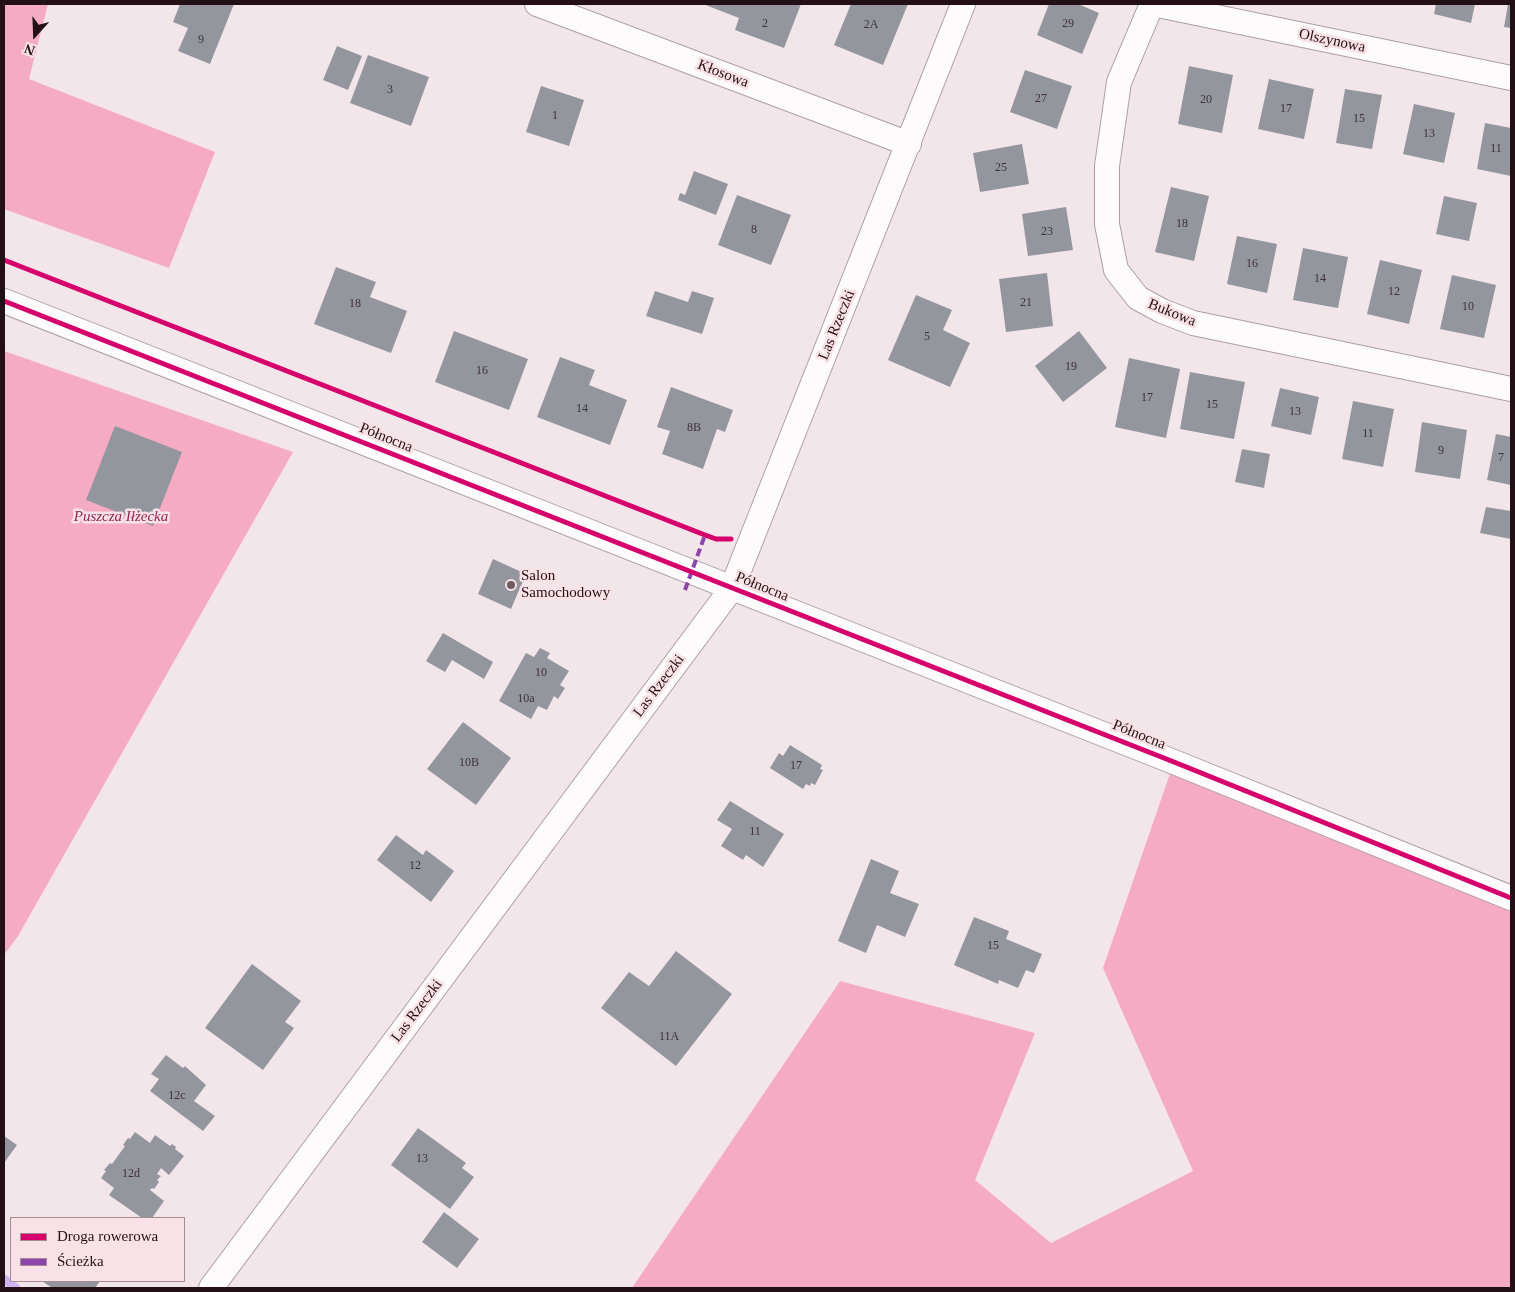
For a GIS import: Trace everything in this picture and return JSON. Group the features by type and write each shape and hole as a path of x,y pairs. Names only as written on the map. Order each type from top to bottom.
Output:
{"street":[{"name":"Kłosowa","path":"537,4 909,144"},
{"name":"Las Rzeczki","path":"211,1288 732,588 964,4"},
{"name":"Olszynowa","path":"1152,4 1511,78"},
{"name":"Bukowa","path":"1152,4 1119,82 1107,166 1107,224 1116,270 1138,298 1162,312 1193,322 1511,389"},
{"name":"Północna","path":"4,301 1174,762 1511,898"}],"green space":[{"path":"4,4 48,4 29,79 215,152 169,268 4,209"},
{"name":"Puszcza Iłżecka","path":"4,351 293,452 18,936 4,955"},
{"path":"1174,762 1511,898 1511,1288 632,1288 840,981 1035,1033 975,1180 1051,1243 1193,1171 1103,968"}],"building":[{"path":"180,4 234,4 210,64 178,51 188,28 173,22"},
{"path":"703,4 801,4 784,48 735,30 739,18"},
{"path":"851,4 908,4 883,65 834,45"},
{"path":"1049,4 1078,4 1099,13 1082,54 1037,35"},
{"path":"1436,4 1475,4 1471,23 1434,14"},
{"path":"1508,4 1511,4 1511,28 1504,27"},
{"path":"337,46 362,56 348,90 323,80"},
{"path":"368,55 429,77 411,126 350,103"},
{"path":"1189,66 1233,75 1222,133 1178,124"},
{"path":"1025,70 1072,86 1057,129 1010,112"},
{"path":"1269,79 1314,89 1304,139 1258,129"},
{"path":"541,86 584,100 569,146 526,132"},
{"path":"1345,89 1382,95 1372,149 1336,143"},
{"path":"1414,104 1455,113 1444,163 1403,154"},
{"path":"1485,123 1511,128 1511,176 1477,169"},
{"path":"1022,144 1029,184 980,192 973,153"},
{"path":"694,171 728,184 716,215 678,200 680,193 685,195"},
{"path":"1171,187 1209,196 1194,261 1155,252"},
{"path":"737,195 791,215 771,265 718,245"},
{"path":"1444,196 1477,203 1469,241 1436,234"},
{"path":"1066,207 1073,250 1028,256 1022,214"},
{"path":"1237,236 1277,244 1267,293 1227,284"},
{"path":"1303,248 1348,257 1338,308 1293,300"},
{"path":"1380,260 1422,270 1409,324 1367,314"},
{"path":"336,267 376,282 370,297 407,311 391,353 314,324"},
{"path":"1047,273 1053,326 1006,332 999,279"},
{"path":"1452,275 1496,285 1484,338 1440,329"},
{"path":"655,291 688,302 692,291 714,298 702,334 646,316"},
{"path":"916,295 952,310 943,330 970,343 950,387 888,360"},
{"path":"454,331 528,359 509,410 435,382"},
{"path":"1079,331 1107,368 1063,402 1035,366"},
{"path":"560,357 595,370 589,385 627,400 610,445 537,417"},
{"path":"1129,358 1180,369 1166,438 1115,427"},
{"path":"1190,372 1245,382 1234,439 1180,429"},
{"path":"671,387 733,410 725,432 717,429 703,469 662,454 670,431 657,427"},
{"path":"1280,388 1319,397 1311,435 1271,426"},
{"path":"1353,401 1394,409 1383,467 1342,459"},
{"path":"1422,422 1467,430 1460,479 1415,472"},
{"path":"115,426 182,452 153,526 86,500"},
{"path":"1496,434 1511,437 1511,485 1487,480"},
{"path":"1242,449 1270,454 1264,488 1235,482"},
{"path":"1486,507 1511,511 1511,539 1480,533"},
{"path":"493,559 526,574 511,609 478,594"},
{"path":"443,633 493,662 484,679 452,660 445,672 426,661"},
{"path":"540,648 550,653 547,658 569,671 560,685 565,688 558,699 554,696 547,710 538,706 531,719 499,701 526,653 534,657"},
{"path":"463,722 511,758 476,805 427,769"},
{"path":"790,745 822,765 820,769 823,770 815,785 811,783 810,786 806,784 803,789 770,768 779,753 783,756"},
{"path":"730,801 784,834 763,867 746,855 743,860 721,846 732,829 717,820"},
{"path":"396,835 423,855 426,850 454,871 431,902 377,860"},
{"path":"871,859 899,871 890,893 919,904 905,937 877,925 866,953 838,941"},
{"path":"974,917 1009,931 1006,939 1042,954 1034,973 1026,970 1018,988 999,980 998,984 954,965"},
{"path":"676,951 732,994 676,1066 601,1008 629,972 649,986"},
{"path":"252,964 301,1001 285,1022 294,1028 263,1070 205,1028"},
{"path":"166,1055 183,1068 185,1066 206,1085 194,1101 215,1116 203,1131 150,1091 159,1079 151,1074"},
{"path":"418,1128 466,1163 462,1168 474,1177 450,1209 391,1165"},
{"path":"135,1132 150,1143 155,1135 170,1146 172,1144 184,1156 169,1175 161,1168 157,1174 161,1176 157,1180 159,1182 154,1189 150,1190 164,1201 153,1217 141,1217 109,1195 114,1188 101,1178 106,1171 104,1170 110,1163 112,1164 125,1146 123,1145 128,1138 130,1139"},
{"path":"4,1136 17,1145 4,1163"},
{"path":"444,1212 479,1239 457,1268 422,1242"},
{"path":"43,1282 99,1282 95,1288 52,1288"}],"waterway":[{"path":"4,1279 16,1288"}],"marked path":[{"path":"685,590 705,535"}],"cycle path":[{"path":"4,260 705,535 716,539 731,539"},
{"path":"4,301 1174,762 1511,898"}],"place":[{"name":"Salon Samochodowy","path":"511,585"}]}
